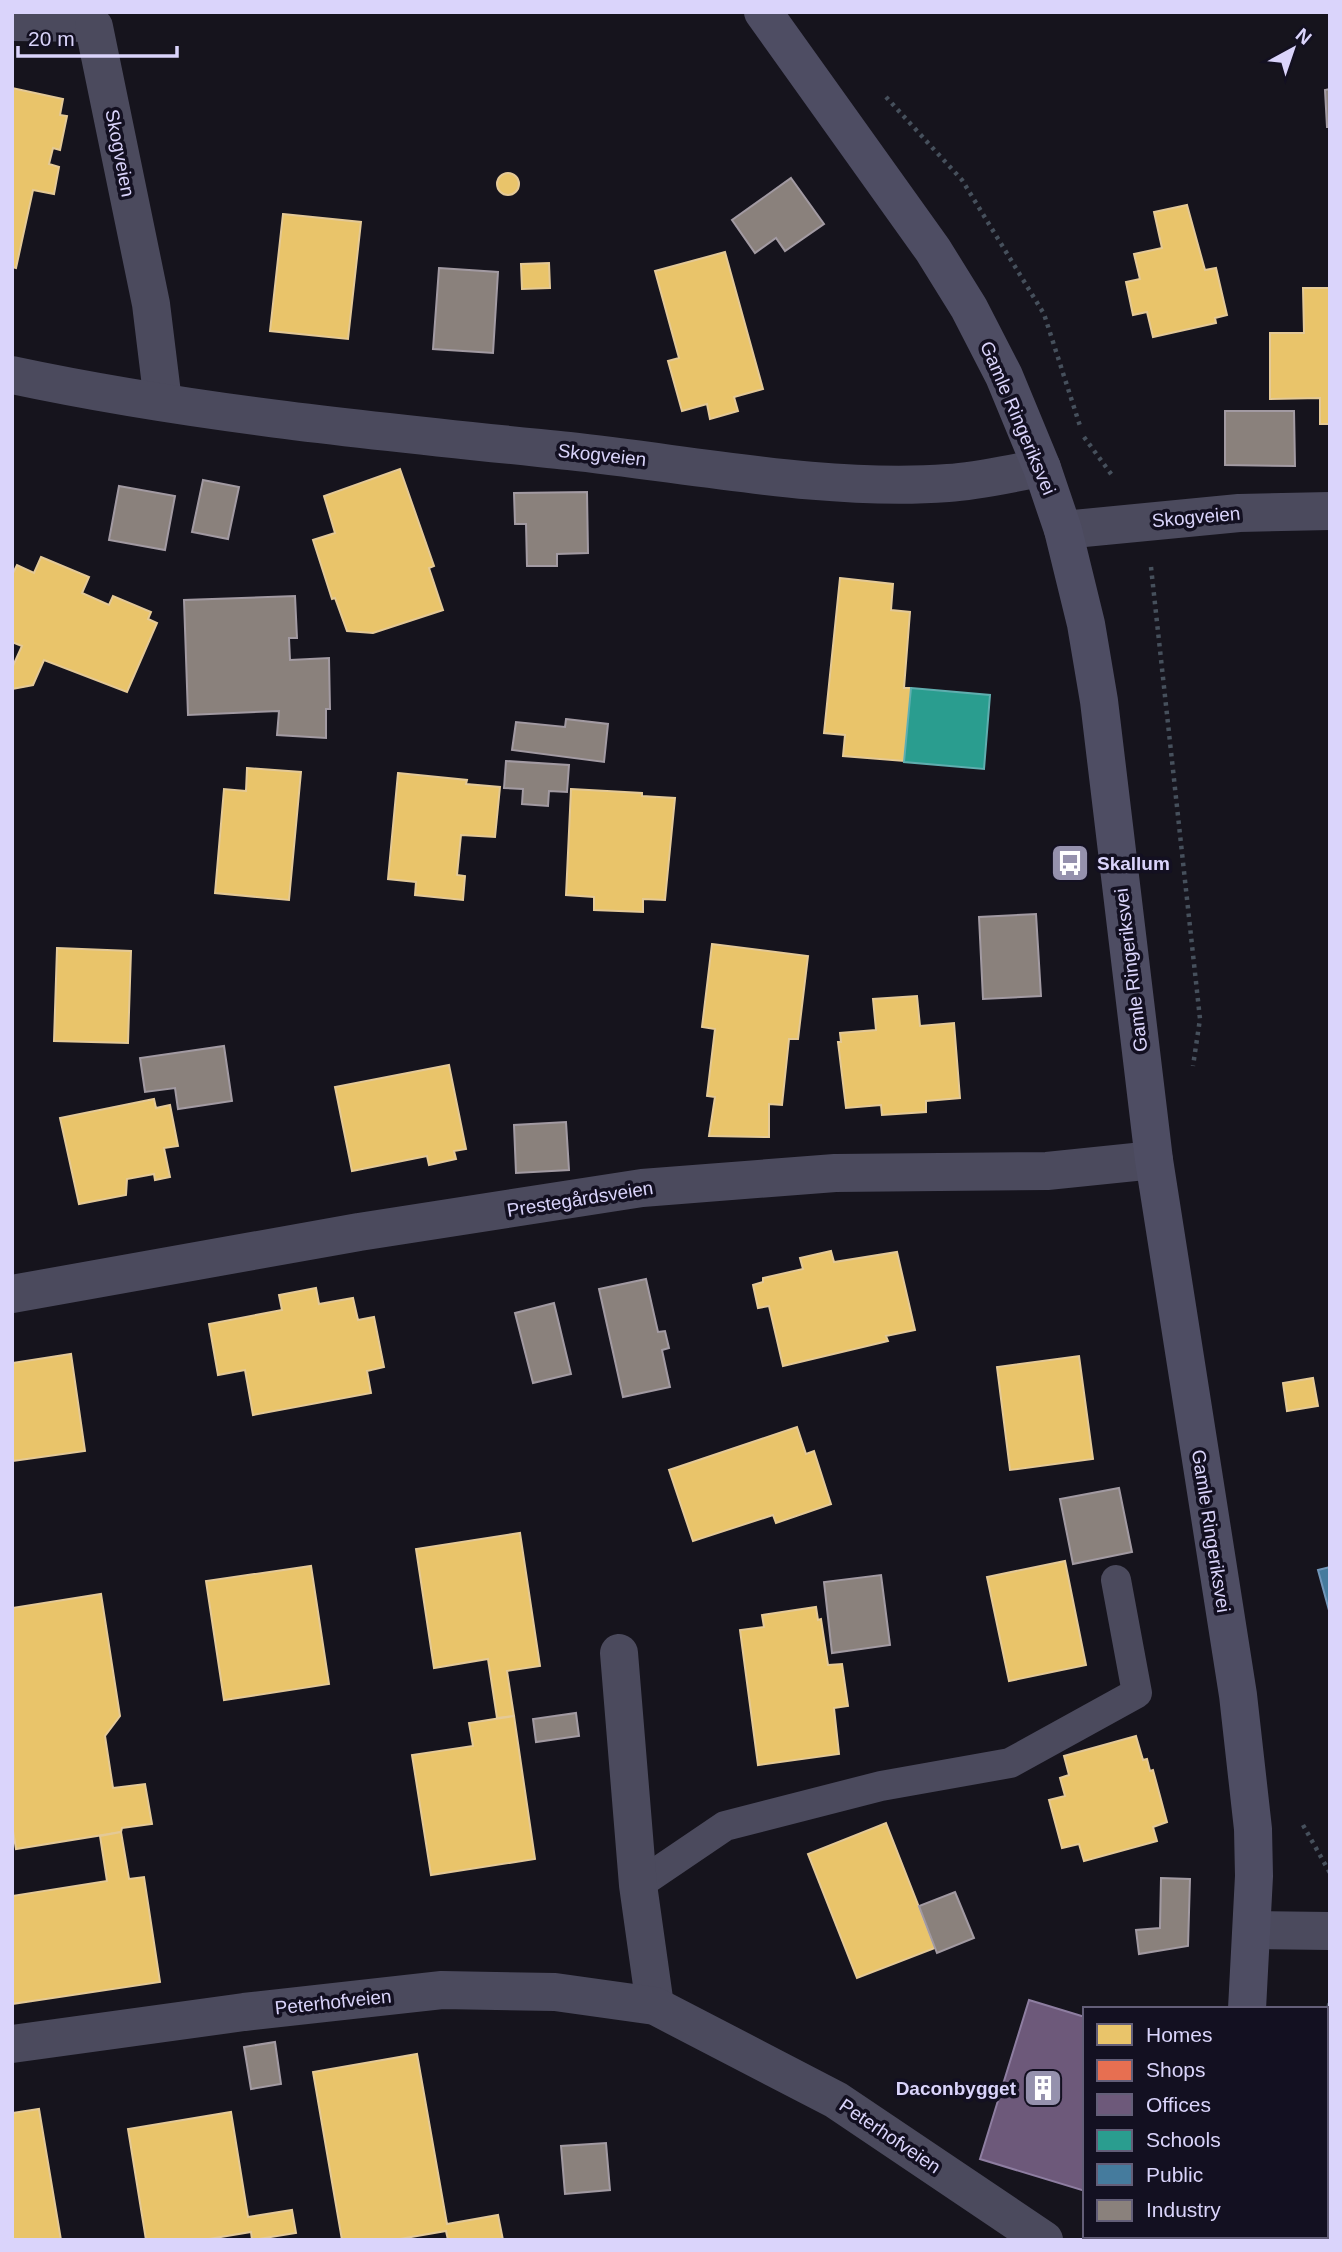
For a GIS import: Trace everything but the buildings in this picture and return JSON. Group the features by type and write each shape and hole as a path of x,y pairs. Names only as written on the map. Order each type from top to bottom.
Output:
{"main road":[{"name":"Gamle Ringeriksvei","path":"763,12 933,250 969,307 1004,376 1042,468 1063,530 1086,624 1099,701 1154,1160 1238,1695 1253,1829 1253,1930 1247,2007"}],"street":[{"name":"Skogveien","path":"94,27 151,304 163,402"},
{"name":"Skogveien","path":"12,375 163,402 380,431 754,474 888,484 950,483 1042,468"},
{"name":"Skogveien","path":"1063,530 1238,513 1330,512"},
{"name":"Prestegårdsveien","path":"12,1294 359,1233 642,1188 835,1173 1047,1171 1154,1160"},
{"path":"619,1653 638,1885 655,2006"},
{"path":"1253,1930 1330,1931"},
{"name":"Peterhofveien","path":"12,2044 244,2012 442,1990 555,1992 655,2006 836,2099 1044,2240"}],"lane":[{"path":"12,26 94,27"},
{"path":"638,1885 725,1826 881,1786 1010,1763 1137,1693 1116,1580"}],"place":[{"name":"Skallum","path":"1070,863"},
{"name":"Daconbygget","path":"1043,2088"}]}
